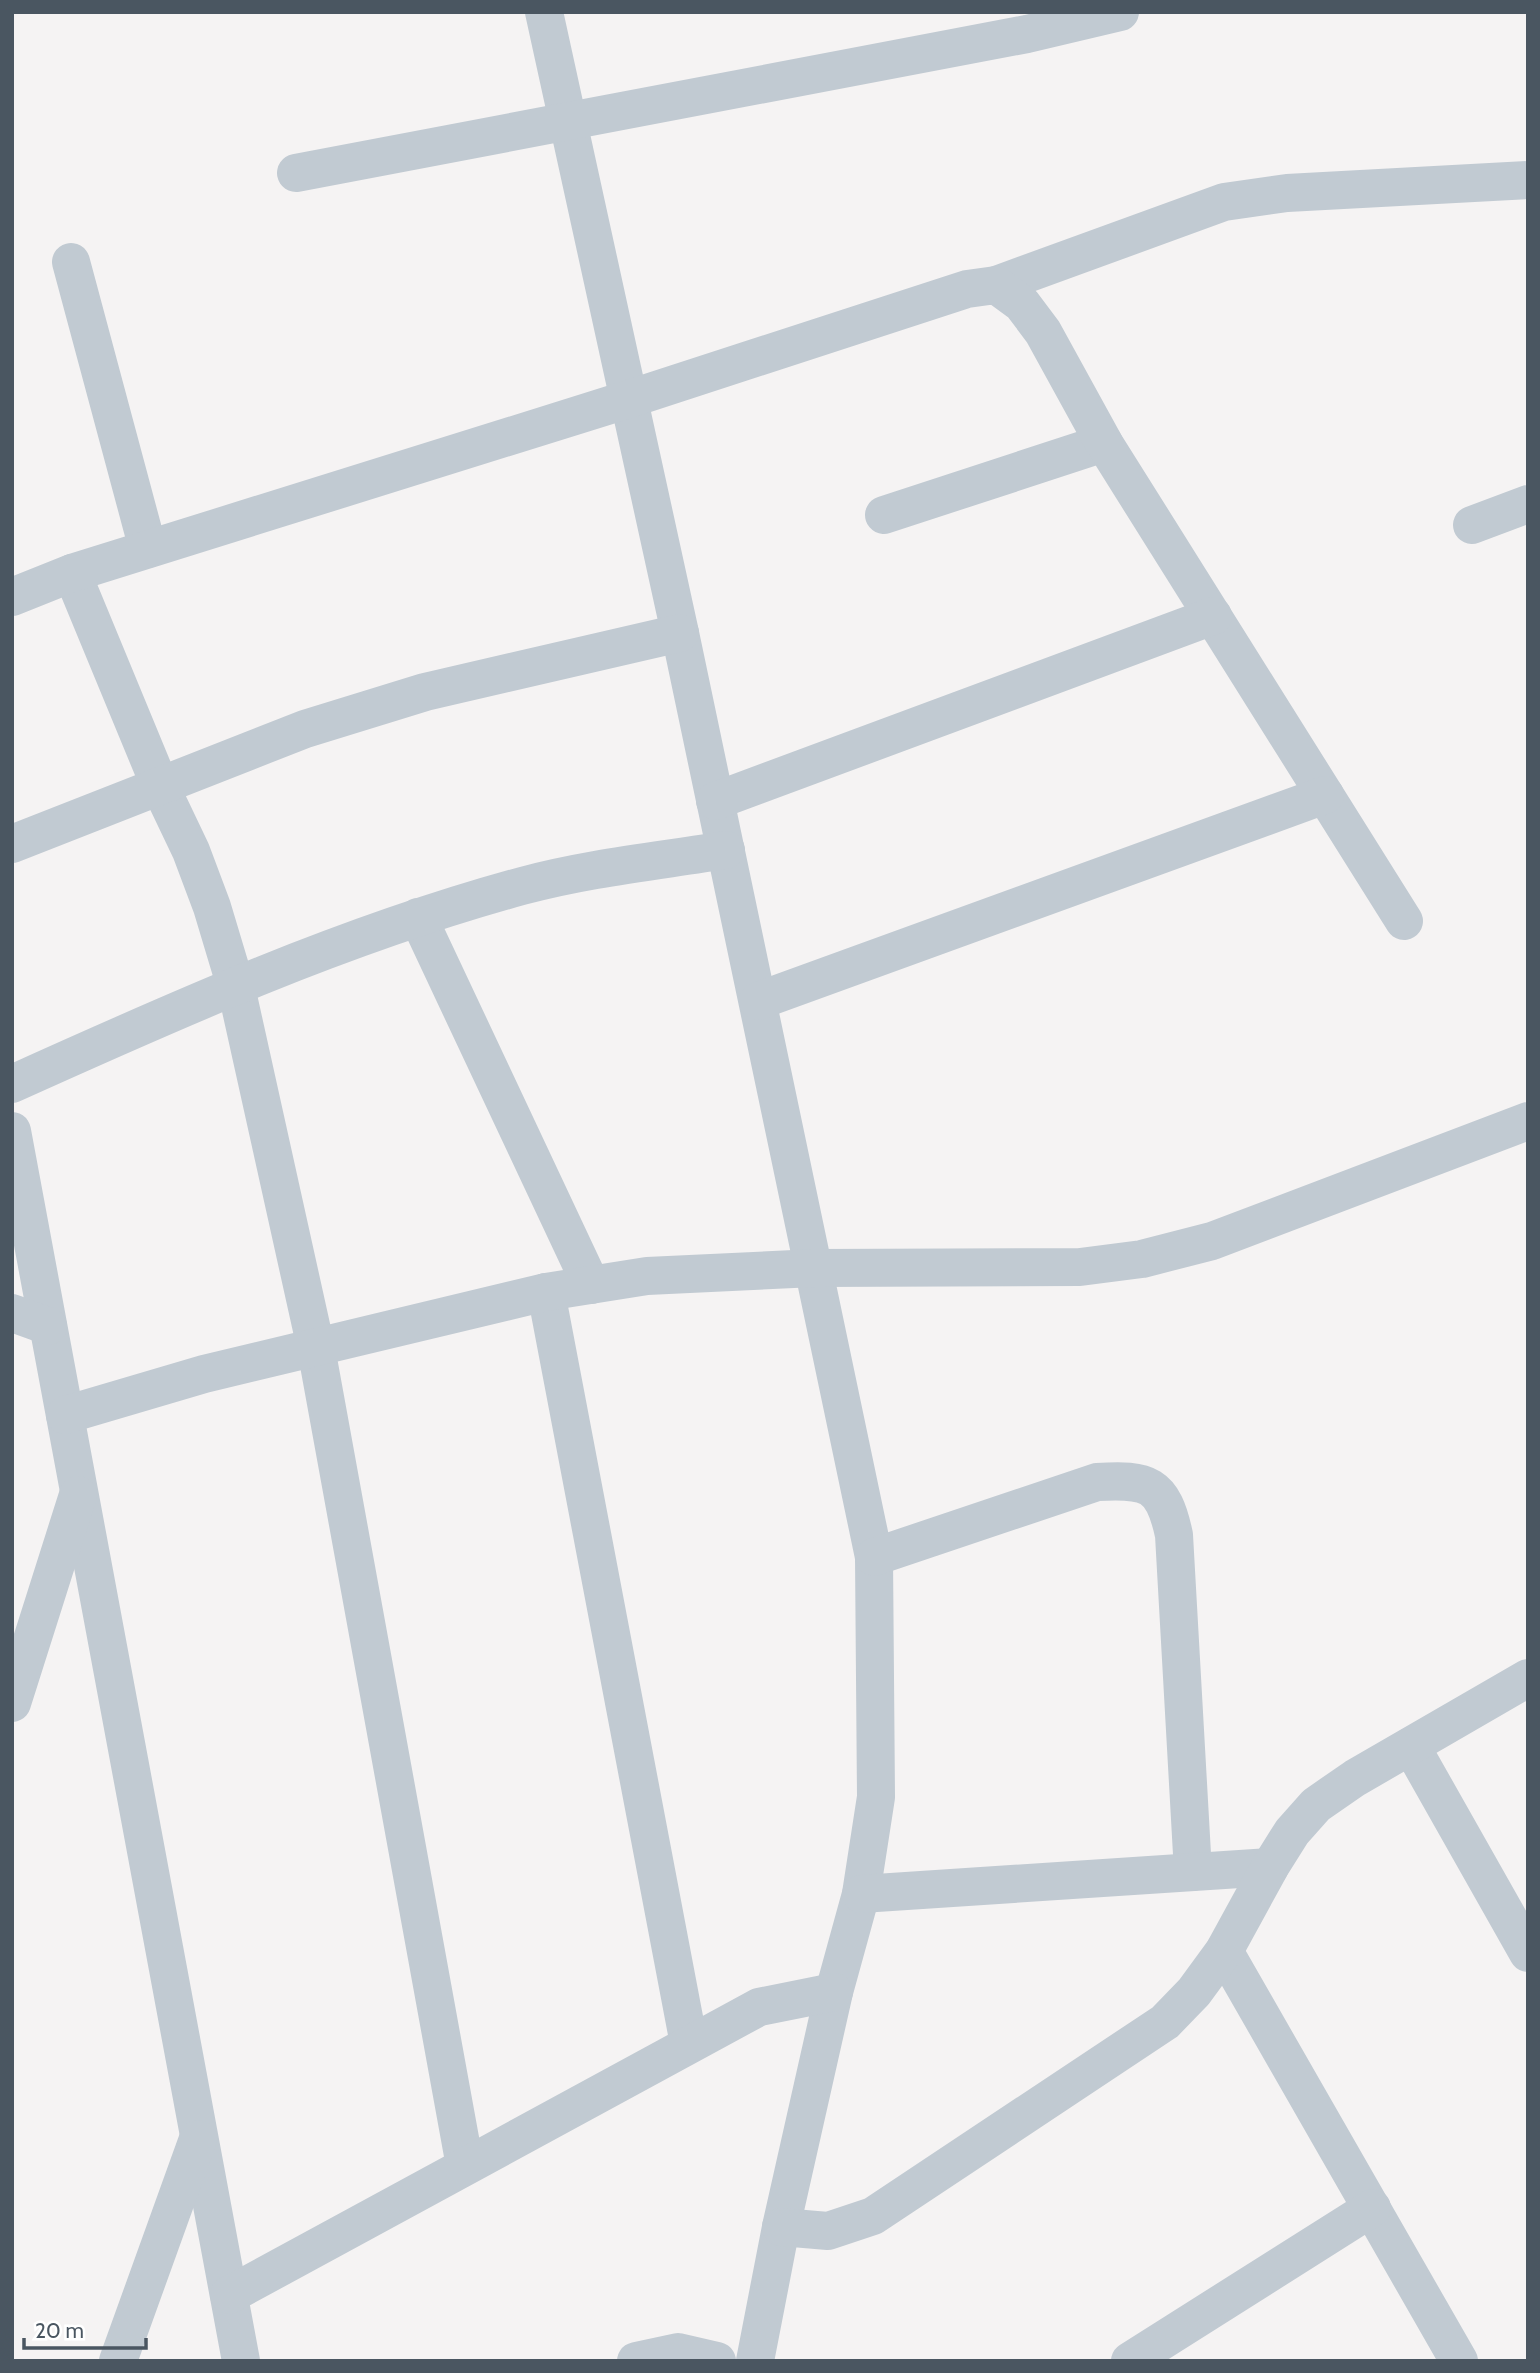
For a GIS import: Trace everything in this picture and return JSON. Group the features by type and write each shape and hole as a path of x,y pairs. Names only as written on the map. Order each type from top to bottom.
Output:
{"street":[{"path":"544,12 680,633 874,1557 876,1797 861,1894 834,1992 781,2227 755,2361"},
{"path":"296,173 568,124 1027,34 1120,12"},
{"path":"12,597 72,573 629,399 967,289 996,285 1224,202 1287,193 1528,180"},
{"path":"71,262 148,549"},
{"path":"996,285 1022,304 1043,332 1104,443 1404,921"},
{"path":"884,515 1104,443"},
{"path":"1472,525 1528,504"},
{"path":"72,573 208,895 236,987 316,1348 465,2166"},
{"path":"715,801 1213,616"},
{"path":"12,844 305,729 425,692 680,633"},
{"path":"758,1001 1325,795"},
{"path":"12,1084 159,1016 418,918 524,886 726,850"},
{"path":"418,918 591,1285"},
{"path":"65,1415 204,1374 546,1292 647,1276 815,1268 1080,1267 1142,1259 1212,1241 1528,1121"},
{"path":"12,1131 241,2361"},
{"path":"546,1292 689,2044"},
{"path":"12,1312 48,1326"},
{"path":"874,1557 1097,1482 1129,1480 1153,1489 1168,1507 1174,1535 1193,1872"},
{"path":"12,1703 79,1492"},
{"path":"781,2227 828,2231 873,2216 1165,2022 1194,1992 1224,1951 1292,1832 1316,1805 1528,1678"},
{"path":"1411,1746 1522,1930"},
{"path":"861,1894 1270,1867"},
{"path":"1224,1951 1459,2361"},
{"path":"229,2295 759,2007 834,1992"},
{"path":"118,2361 199,2136"},
{"path":"1130,2361 1372,2208"},
{"path":"636,2361 678,2352 717,2361"}]}
